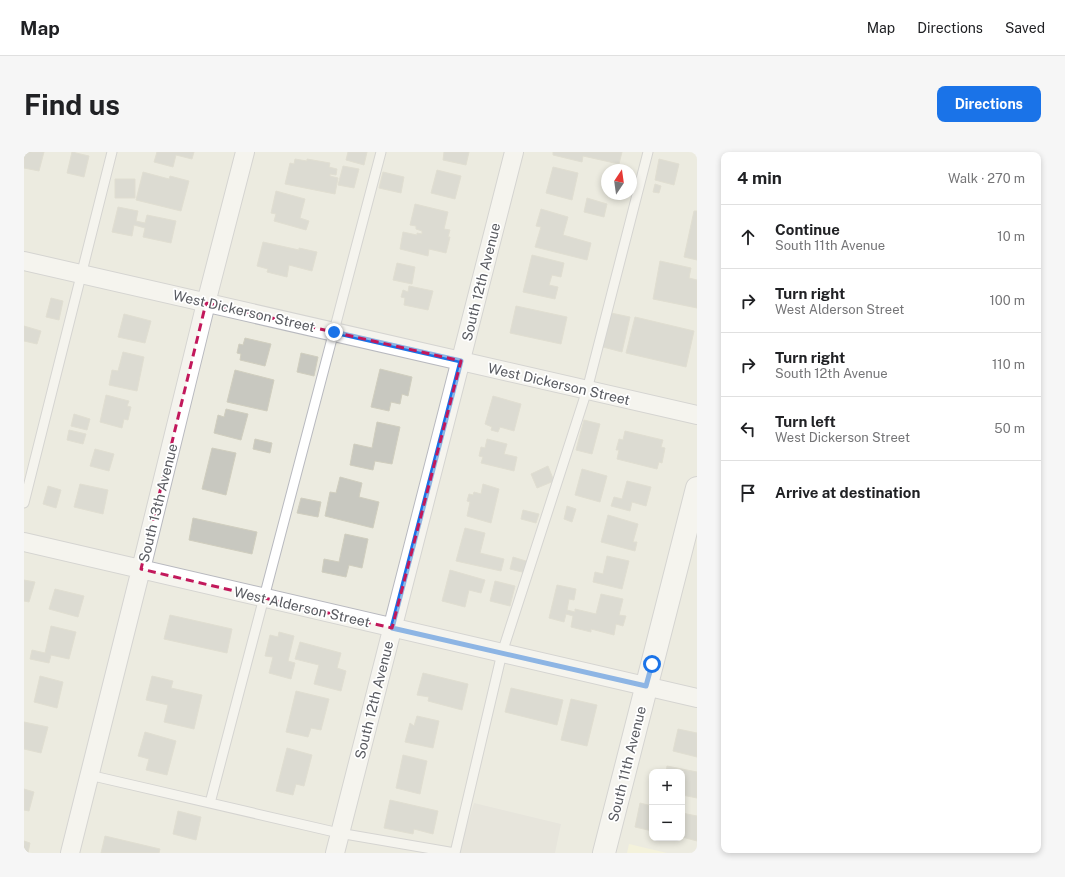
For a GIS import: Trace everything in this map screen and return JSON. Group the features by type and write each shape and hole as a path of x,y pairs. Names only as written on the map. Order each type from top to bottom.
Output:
{"street":[{"name":"South 13th Avenue","path":"70,853 206,303 245,152"},
{"name":"South 12th Avenue","path":"335,853 514,152"},
{"name":"West Dickerson Street","path":"24,261 697,415"},
{"name":"South 11th Avenue","path":"604,853 697,488"},
{"name":"West Alderson Street","path":"24,542 697,698"}],"lane":[{"path":"24,503 112,152"},
{"path":"210,803 381,152"},
{"path":"89,775 339,833 455,853 502,653 587,390 648,152"}],"highlighted area":[{"path":"206,303 461,361 392,628 141,569"}],"shaded area":[{"path":"474,803 561,824 555,853 458,853"},
{"path":"629,844 667,853 627,853"}],"building":[{"path":"24,152 44,152 39,171 24,168"},
{"path":"72,152 89,156 84,177 67,173"},
{"path":"157,152 194,152 192,159 176,155 173,167 154,162"},
{"path":"348,152 367,152 364,165 346,160"},
{"path":"444,152 469,152 466,165 443,160"},
{"path":"553,152 622,152 619,164 583,156 582,162 553,155"},
{"path":"295,159 307,161 307,159 330,163 329,167 337,169 336,175 330,174 330,176 338,178 335,194 285,184 290,163 294,164"},
{"path":"659,159 679,164 674,185 655,180"},
{"path":"343,166 359,169 354,188 338,185"},
{"path":"553,167 578,173 572,200 546,193"},
{"path":"437,170 461,176 455,199 431,193"},
{"path":"143,172 169,179 170,176 189,181 181,211 136,200"},
{"path":"383,172 404,177 401,193 379,188"},
{"path":"115,179 135,179 135,198 115,198"},
{"path":"655,184 661,186 659,193 653,192"},
{"path":"276,191 305,199 300,218 309,221 306,230 274,221 276,214 271,213"},
{"path":"587,198 607,204 604,217 584,212"},
{"path":"415,204 448,212 444,229 450,230 448,237 450,237 446,253 429,249 428,256 400,249 403,232 417,235 417,233 422,234 422,231 416,229 416,226 410,225"},
{"path":"118,207 138,211 136,221 145,223 147,215 176,221 171,243 143,237 145,228 134,225 132,236 112,232"},
{"path":"541,209 568,217 563,235 591,243 587,260 535,247 541,227 536,226"},
{"path":"694,211 697,211 697,260 684,257"},
{"path":"263,242 299,250 299,248 317,252 312,271 289,265 287,277 267,272 268,269 257,266"},
{"path":"532,255 564,263 561,277 552,275 549,285 558,287 555,299 523,292"},
{"path":"660,261 691,268 689,278 697,280 697,308 653,299"},
{"path":"397,263 415,267 412,284 393,280"},
{"path":"409,286 433,291 428,310 404,305 405,298 401,297 403,290 408,292"},
{"path":"51,298 63,301 59,320 46,317"},
{"path":"516,306 567,317 561,344 510,333"},
{"path":"611,313 630,317 622,352 603,347"},
{"path":"124,314 151,321 145,343 118,337"},
{"path":"635,317 694,331 686,367 626,353"},
{"path":"24,326 41,331 37,344 24,341"},
{"path":"245,338 271,344 265,366 240,360 241,354 237,353 239,344 243,345"},
{"path":"123,352 144,357 137,391 109,385 112,370 118,371"},
{"path":"301,353 318,357 314,376 297,372"},
{"path":"380,369 412,377 408,396 402,394 400,404 391,402 389,411 371,407"},
{"path":"235,370 274,380 267,411 227,402"},
{"path":"106,395 129,401 127,406 131,407 128,420 124,419 122,428 100,422"},
{"path":"493,396 521,404 514,431 500,427 498,432 491,430 492,427 485,424"},
{"path":"226,409 248,414 241,440 214,433 218,415 224,417"},
{"path":"74,414 90,419 87,430 71,426"},
{"path":"584,420 600,424 592,454 576,450"},
{"path":"377,422 400,427 392,464 375,461 373,470 350,465 354,444 372,448"},
{"path":"69,430 86,434 83,444 67,440"},
{"path":"625,431 663,440 661,447 665,448 662,463 659,462 657,469 617,459 619,450 616,450 619,439 623,440"},
{"path":"255,439 272,443 270,453 253,449"},
{"path":"487,439 507,444 504,454 517,457 514,471 481,463 483,457 479,456 481,447 485,448"},
{"path":"212,448 236,453 226,495 202,489"},
{"path":"95,449 114,454 109,471 90,466"},
{"path":"548,466 554,481 537,488 531,474"},
{"path":"582,469 607,476 600,502 575,495"},
{"path":"340,477 362,483 359,497 379,502 373,528 325,516 330,492 336,493"},
{"path":"627,481 651,487 646,506 632,502 630,511 611,506 614,497 622,499"},
{"path":"80,484 108,490 103,514 74,507"},
{"path":"483,484 499,489 491,523 467,516 470,502 467,501 469,494 473,495 474,492 481,494"},
{"path":"48,486 61,490 56,508 43,504"},
{"path":"301,498 321,502 318,517 297,513"},
{"path":"567,506 576,509 572,522 564,519"},
{"path":"523,510 539,514 536,523 521,519"},
{"path":"608,515 638,524 633,542 637,542 635,551 601,542"},
{"path":"193,518 257,532 252,554 189,540"},
{"path":"465,528 485,533 480,553 504,559 501,571 456,561"},
{"path":"345,534 368,539 362,568 349,565 346,577 322,572 324,559 339,562"},
{"path":"607,556 629,561 622,589 593,582 595,572 603,574"},
{"path":"513,557 529,562 526,573 510,569"},
{"path":"450,570 485,580 481,593 469,590 465,607 442,601"},
{"path":"24,580 35,582 29,602 24,601"},
{"path":"495,581 515,586 510,606 490,601"},
{"path":"557,585 576,589 574,600 569,599 567,610 575,612 575,609 596,614 601,594 623,599 619,615 626,616 623,626 616,624 614,635 591,629 591,632 571,627 573,616 566,614 564,622 549,618"},
{"path":"55,589 84,596 78,617 49,609"},
{"path":"170,615 232,629 227,653 164,639"},
{"path":"51,626 76,632 69,659 51,655 49,663 30,659 32,650 45,653"},
{"path":"279,632 294,636 288,661 295,663 291,679 269,673 273,657 265,656 270,635 278,637"},
{"path":"300,642 341,653 337,668 346,671 341,691 314,684 319,665 295,659"},
{"path":"423,673 468,684 462,710 428,701 429,697 417,695"},
{"path":"40,676 63,682 57,708 34,702"},
{"path":"152,676 173,681 171,688 202,695 194,729 164,722 168,705 146,700"},
{"path":"511,688 563,700 557,725 505,712"},
{"path":"296,691 329,699 321,730 311,728 308,737 286,732"},
{"path":"571,699 597,705 587,746 561,740"},
{"path":"417,716 439,721 433,748 405,742 410,723 414,726"},
{"path":"24,722 48,727 41,753 24,749"},
{"path":"678,729 697,733 697,757 673,751"},
{"path":"145,732 176,741 167,775 146,770 149,759 138,756"},
{"path":"287,748 312,755 304,786 296,784 293,795 276,791"},
{"path":"403,755 427,761 420,794 396,788"},
{"path":"667,766 682,769 666,769"},
{"path":"685,770 697,772 697,798 685,796"},
{"path":"24,789 34,792 29,811 24,810"},
{"path":"390,800 438,811 433,834 414,829 413,834 384,828"},
{"path":"640,803 649,805 649,830 635,827"},
{"path":"178,811 201,817 196,840 173,834"},
{"path":"685,814 697,816 697,841 685,838"},
{"path":"105,836 160,849 159,853 101,853"},
{"path":"24,841 30,843 28,853 24,853"}],"route":[{"path":"334,332 461,361 392,628 646,686 652,664"}]}
